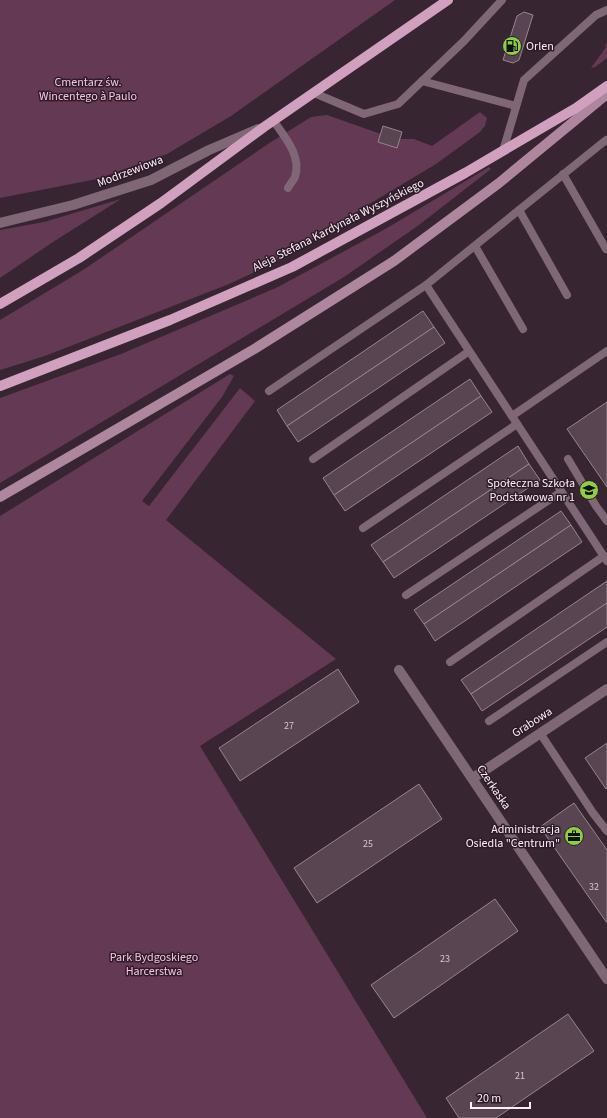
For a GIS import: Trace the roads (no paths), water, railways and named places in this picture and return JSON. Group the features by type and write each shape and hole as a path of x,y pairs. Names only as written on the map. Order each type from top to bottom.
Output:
{"main road":[{"path":"0,304 79,258 162,203 264,127 448,0"},
{"name":"Aleja Stefana Kardynała Wyszyńskiego","path":"0,386 170,320 292,266 466,173 576,108 607,86"}],"street":[{"path":"0,497 256,348 394,261 499,183 607,94"},
{"name":"Modrzewiowa","path":"0,223 80,203 151,180 209,150 264,127"},
{"name":"Czerkaska","path":"399,670 607,979"},
{"name":"Grabowa","path":"473,778 607,689"}],"lane":[{"path":"314,93 364,114 398,104 464,41 502,0"},
{"path":"503,151 524,80 596,15 607,10"},
{"path":"422,81 516,106"},
{"path":"274,120 291,146 297,166 295,177 288,188"},
{"path":"269,391 426,285 606,140 607,141"},
{"path":"564,174 606,249"},
{"path":"519,210 567,295"},
{"path":"476,246 523,329"},
{"path":"426,285 468,352 606,558 450,662"},
{"path":"512,416 607,351"},
{"path":"313,459 468,352"},
{"path":"363,528 517,424"},
{"path":"568,459 596,506 607,521"},
{"path":"406,594 561,492"},
{"path":"489,721 607,642"},
{"path":"540,733 593,813 607,831"}],"place":[{"name":"Orlen","path":"512,46"},
{"name":"Społeczna Szkoła Podstawowa nr 1","path":"589,490"},
{"name":"Administracja Osiedla \"Centrum\"","path":"574,836"}],"park label":[{"name":"Cmentarz św. Wincentego à Paulo","path":"88,89"},
{"name":"Park Bydgoskiego Harcerstwa","path":"154,964"}]}
